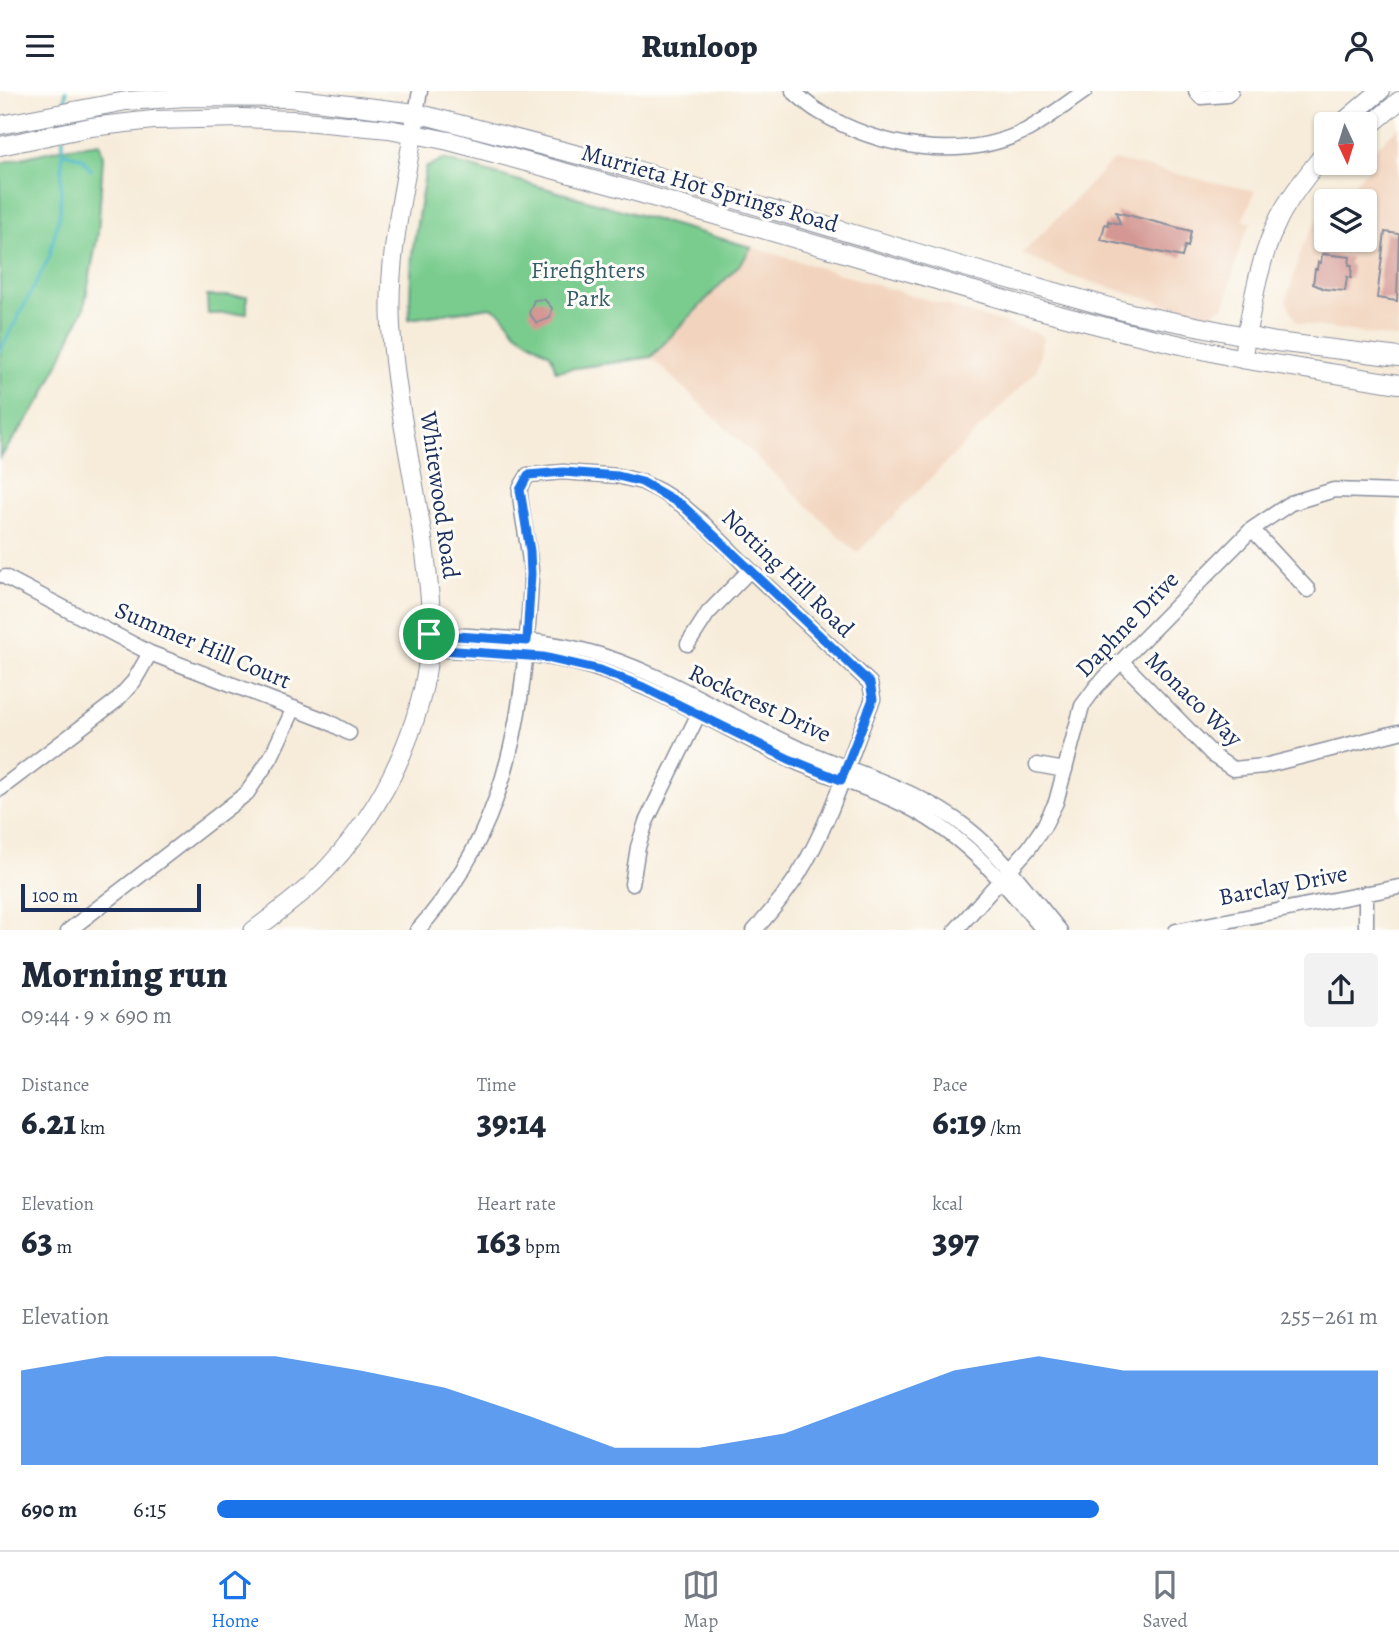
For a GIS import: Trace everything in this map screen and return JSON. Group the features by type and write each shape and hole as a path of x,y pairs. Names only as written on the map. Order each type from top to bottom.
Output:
{"main road":[{"path":"1355,112 1380,91"},
{"name":"Murrieta Hot Springs Road","path":"0,125 125,101 187,97 244,96 339,103 416,113 633,169 1131,313 1246,337 1399,357"},
{"path":"1377,120 1399,101"},
{"name":"Whitewood Road","path":"253,930 314,881 347,846 372,812 392,776 407,739 426,674 430,602 397,379 391,327 390,282 416,113"},
{"name":"Murrieta Hot Springs Road","path":"0,146 90,127 153,120 242,118 339,123 413,134 449,141 622,188 1032,308 1242,359 1399,384"},
{"path":"1242,359 1259,272 1280,217 1314,167"},
{"path":"932,277 946,275 1028,298 1044,298 1051,292"}],"street":[{"name":"Whitewood Road","path":"416,113 420,91"},
{"path":"793,91 817,111 869,136 923,147 973,148 1026,130 1085,91"},
{"path":"1196,91 1200,97 1227,95 1231,91"},
{"name":"Notting Hill Road","path":"417,930 464,867 503,781 516,731 531,574 520,490 528,475 563,472 618,476 642,482 682,505 870,683 873,699 817,839 799,874 776,907 754,930"},
{"name":"Daphne Drive","path":"955,930 1029,848 1044,826 1056,802 1082,706 1096,687 1252,529 1291,503 1334,490 1399,492"},
{"path":"1252,529 1308,590"},
{"path":"688,644 708,613 750,570"},
{"name":"Summer Hill Court","path":"5,577 150,653 294,708 349,733"},
{"name":"Rockcrest Drive","path":"429,641 526,648 600,670 702,708 789,759 903,789 946,813 985,843 1044,930"},
{"path":"0,789 116,701 134,681 150,653"},
{"name":"Monaco Way","path":"1121,661 1215,757 1233,769 1264,766 1399,732"},
{"path":"68,930 247,793 271,757 294,708"},
{"path":"632,884 638,846 646,822 702,708"},
{"path":"1037,765 1065,770"},
{"name":"Rockcrest Drive","path":"1005,874 1060,930"},
{"name":"Barclay Drive","path":"1184,929 1399,887"},
{"path":"1366,893 1366,930"}],"shaded area":[{"path":"1399,127 1399,339 1298,323 1286,301 1303,245 1314,225 1314,252 1377,252 1377,189 1338,189 1341,185 1351,186 1362,175 1377,175 1377,147"},
{"path":"1113,160 1255,191 1243,220 1251,223 1241,244 1225,305 1208,316 1073,277 1022,254"},
{"path":"751,247 1037,333 1044,338 1036,371 857,553 651,357 743,261"}],"green space":[{"path":"100,143 103,157 98,233 84,308 43,397 0,458 0,163 64,148"},
{"name":"Firefighters Park","path":"443,159 751,247 743,261 651,357 556,371 551,355 516,332 502,314 491,307 409,319 412,254 426,168"},
{"path":"207,296 247,296 247,313 208,314"}],"building":[{"path":"1116,212 1191,231 1188,247 1185,246 1182,257 1101,240 1108,221 1120,224"},
{"path":"1385,232 1399,234 1397,301 1377,298"},
{"path":"1322,254 1350,257 1351,278 1347,277 1345,291 1325,289 1313,284 1315,269 1318,262 1321,263"},
{"path":"544,299 552,308 550,318 537,323 529,313 534,300"}],"waterway":[{"path":"65,106 66,91"},
{"path":"0,351 49,258 60,212 63,138"},
{"path":"62,152 82,158 91,170"}],"route":[{"path":"563,472 618,476 642,482 660,491 704,524 870,683 873,699 841,780 789,759 620,677 560,659 428,649 429,634 527,641 530,551 520,490 528,475 563,472"}]}
